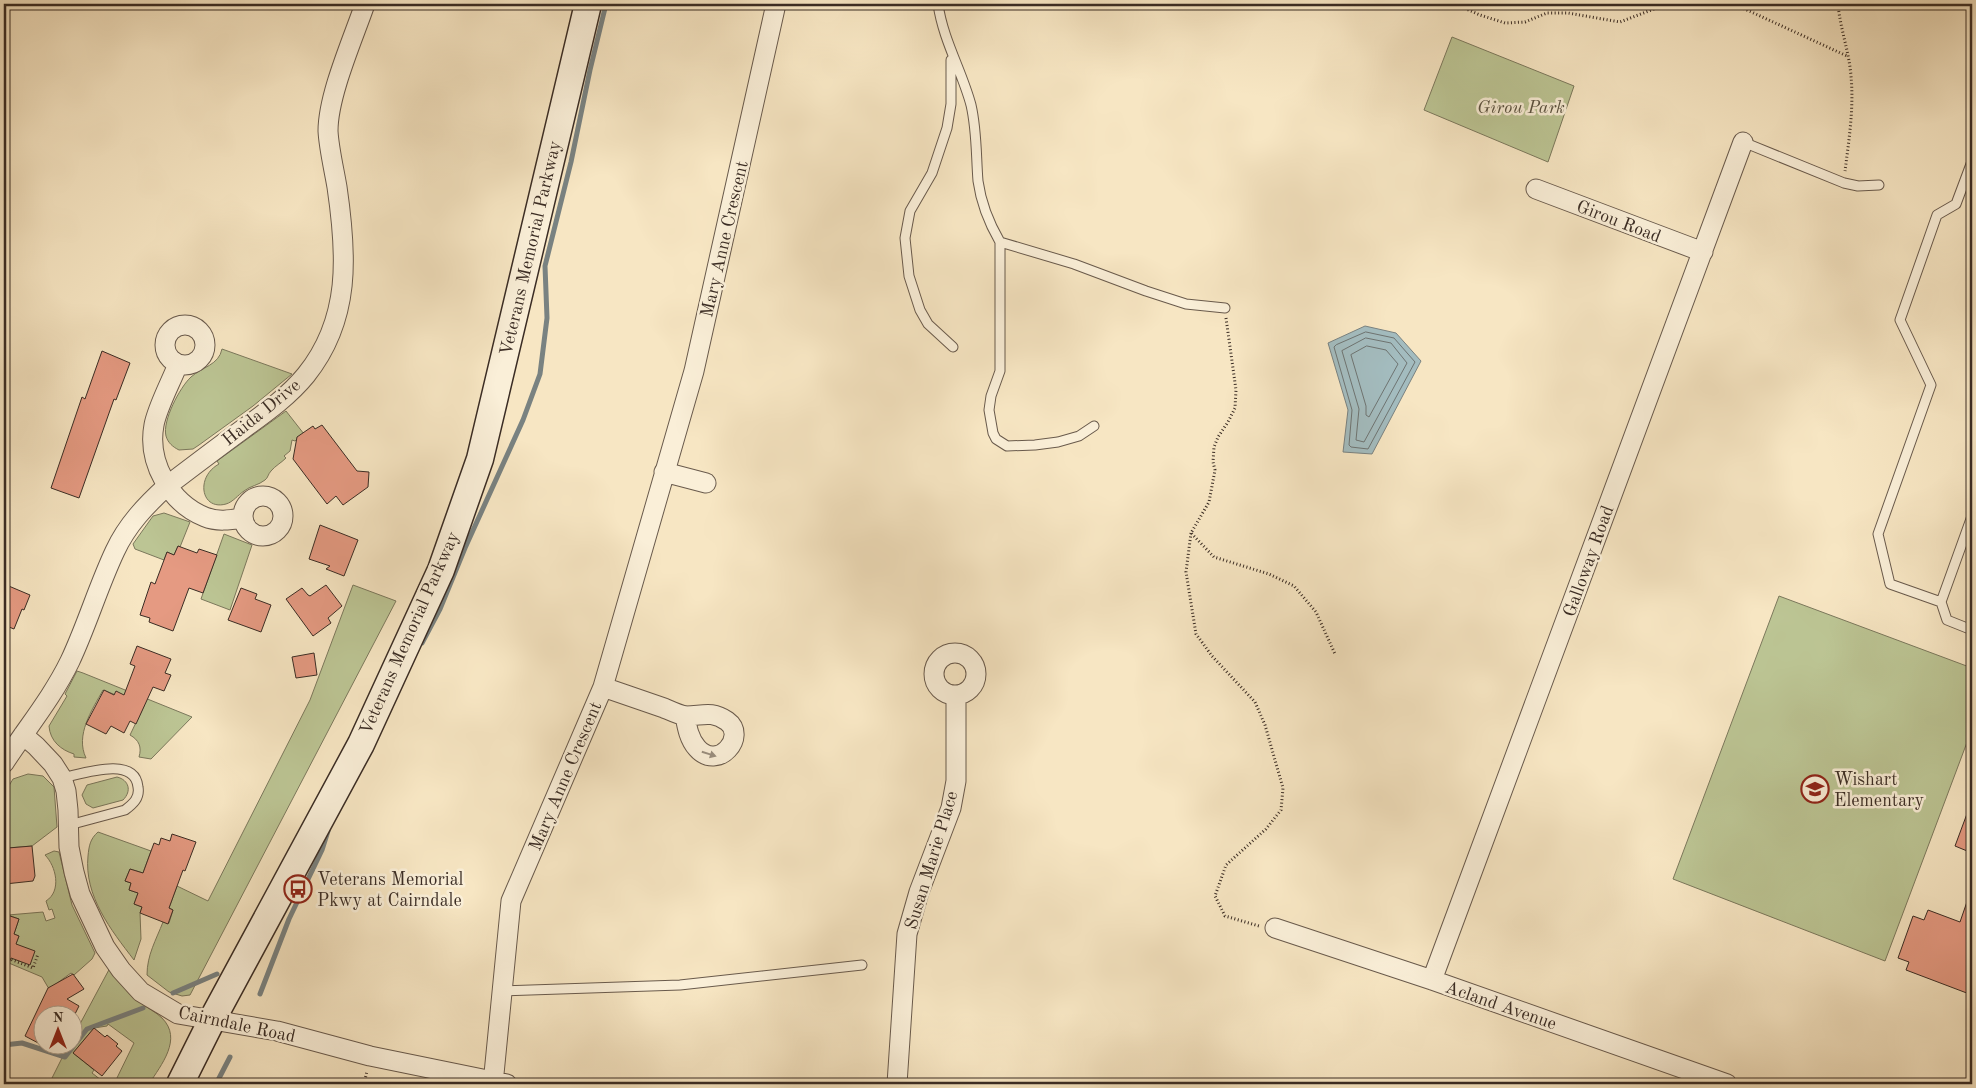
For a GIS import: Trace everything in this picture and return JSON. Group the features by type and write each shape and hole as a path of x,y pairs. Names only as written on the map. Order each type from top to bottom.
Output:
{"main road":[{"name":"Veterans Memorial Parkway","path":"180,1084 212,1020 361,744 441,570 480,459 588,4"}],"street":[{"name":"Haida Drive","path":"4,763 42,709 70,661 115,551 122,537 140,512 167,486 284,398 305,376 320,355 333,328 341,300 344,267 337,191 328,131 332,101 365,4"},
{"name":"Mary Anne Crescent","path":"497,1083 502,991 511,901 603,687 694,371 776,4"},
{"name":"Galloway Road","path":"1432,980 1743,142"},
{"name":"Girou Road","path":"1536,189 1703,252"},
{"path":"178,364 154,423 152,439 156,460 167,486 195,512 222,521 243,518"},
{"path":"664,472 706,484"},
{"path":"603,687 685,716"},
{"name":"Susan Marie Place","path":"897,1084 907,934 919,892 951,808 956,781 956,695"},
{"name":"Cairndale Road","path":"23,735 53,764 62,778 66,791 71,855 80,894 105,947 121,970 141,992 178,1014 277,1031 370,1056 497,1083"},
{"name":"Acland Avenue","path":"1275,928 1432,980 1726,1084"}],"lane":[{"path":"938,4 951,54 966,88 973,116 981,197 992,228 1000,242 1000,371 991,396 992,433 996,439 1007,446 1035,446 1079,436 1094,426"},
{"path":"951,54 952,87 947,128 932,173 910,212 905,238 909,276 920,310 928,324 953,347"},
{"path":"1743,142 1844,182 1858,186 1878,185"},
{"path":"1941,602 1890,584 1878,534 1931,385 1900,320 1937,216 1956,204 1972,165"},
{"path":"1000,242 1074,264 1146,292 1186,304 1225,308"},
{"path":"1972,516 1941,602 1946,620 1972,630"},
{"path":"62,778 114,768 123,769 131,773 139,789 132,805 125,810 69,825"},
{"path":"502,991 680,985 862,965"}],"path":[{"path":"1455,4 1505,23 1525,22 1547,13 1561,13 1620,22 1667,4"},
{"path":"1734,4 1847,56"},
{"path":"1838,4 1839,18 1851,74 1852,106 1844,182"},
{"path":"1225,308 1237,399 1232,416 1218,437 1214,447 1215,470 1209,502 1192,533 1186,572 1196,634 1212,656 1255,702 1283,788 1281,810 1266,829 1226,865 1215,896 1225,916 1266,928 1275,928"},
{"path":"1192,533 1214,557 1269,574 1294,586 1316,612 1335,654"},
{"path":"6,957 33,968 38,954"}],"green space":[{"name":"Girou Park","path":"1452,37 1574,86 1548,162 1424,110"},
{"path":"222,349 292,374 253,406 199,445 193,449 179,450 168,441 166,436 165,430 169,413 177,396 191,377 214,362"},
{"path":"286,411 304,434 295,441 292,440 290,451 284,456 286,458 270,472 265,480 246,489 231,502 218,505 211,503 206,498 204,484 211,470 219,464 217,461"},
{"path":"164,513 190,522 180,547 178,546 174,555 167,552 164,560 135,549 133,544 153,516"},
{"path":"224,534 252,545 230,610 201,599"},
{"path":"353,585 396,601 190,995 182,996 169,992 147,975 147,968 152,948 163,922 169,923 173,910 169,908 177,886 208,901 310,700"},
{"name":"Wishart Elementary","path":"1779,596 1972,668 1972,729 1885,961 1673,879"},
{"path":"77,671 192,717 151,759 139,757 139,744 130,735 144,706 103,690 86,723 82,740 86,758 74,757 74,754 57,744 49,726 67,696 65,694"},
{"path":"28,774 43,776 54,787 57,827 32,846 8,848 8,851 4,851 4,794 13,779"},
{"path":"117,777 121,778 128,786 128,793 123,800 93,808 86,804 82,795 87,785"},
{"path":"98,832 151,851 143,873 130,869 125,881 131,883 129,890 138,893 134,904 142,907 140,913 141,939 134,960 108,924 90,885 88,871 89,849 92,840"},
{"path":"54,851 59,852 72,905 95,953 92,959 74,975 71,973 49,989 42,977 4,961 9,947 14,949 19,936 14,934 19,919 8,915 43,912 46,921 55,918 52,909 49,910 46,901 54,891 56,878 52,865 45,855"},
{"path":"112,964 140,1002 162,1018 171,1034 168,1052 149,1084 114,1084 134,1043 108,1024 107,1026 94,1028 82,1042 82,1020"},
{"path":"63,1056 77,1056 94,1070 92,1073 101,1080 102,1084 49,1084"}],"water":[{"path":"1365,326 1396,333 1421,361 1372,454 1343,452 1348,410 1328,343"}],"building":[{"path":"102,351 130,363 116,400 114,399 79,498 51,488 82,397 85,399"},
{"path":"322,425 357,471 369,472 368,487 343,505 336,496 327,504 293,459 297,437 313,426 315,429"},
{"path":"320,525 358,540 344,576 326,569 330,566 309,559"},
{"path":"178,546 197,553 199,549 217,555 203,593 189,588 173,631 149,622 150,618 140,615 151,582 155,584 167,552 174,555"},
{"path":"4,584 30,595 14,629 4,625"},
{"path":"326,585 342,606 328,618 331,623 313,636 286,599 302,588 310,596"},
{"path":"241,588 257,594 255,599 271,605 261,632 228,620"},
{"path":"137,646 171,659 165,673 171,675 164,691 153,687 136,724 130,721 124,733 111,726 106,734 86,724 104,690 114,695 116,691 124,695 135,666 130,664"},
{"path":"314,653 317,675 296,678 292,657"},
{"path":"1972,803 1972,853 1955,846"},
{"path":"172,834 196,842 169,908 173,910 168,924 140,913 142,907 134,904 138,893 129,890 131,883 125,881 130,869 143,873 154,843 159,845 161,838 170,841"},
{"path":"32,846 35,876 33,881 5,884 4,851 8,851 8,848"},
{"path":"1970,893 1972,893 1972,995 1906,970 1909,962 1898,958 1913,916 1924,920 1928,910 1960,922"},
{"path":"4,914 19,919 14,934 19,936 16,944 35,951 30,965 11,958 5,973 4,973"},
{"path":"73,974 84,989 67,999 79,1006 39,1006 48,988"},
{"path":"32,1021 32,1040 25,1036"},
{"path":"94,1028 118,1044 116,1046 122,1051 102,1076 77,1056 82,1056 82,1042"}],"waterway":[{"path":"422,643 440,609 465,548 523,420 540,374 547,318 545,266 571,162 606,4"},
{"path":"260,994 289,919 322,850 328,831"},
{"path":"173,993 217,974"},
{"path":"4,1045 22,1043 65,1057 87,1029 143,1008"},
{"path":"216,1084 230,1057"}],"place":[{"name":"Wishart Elementary","path":"1815,789"},
{"name":"Veterans Memorial Pkwy at Cairndale","path":"298,889"}]}
